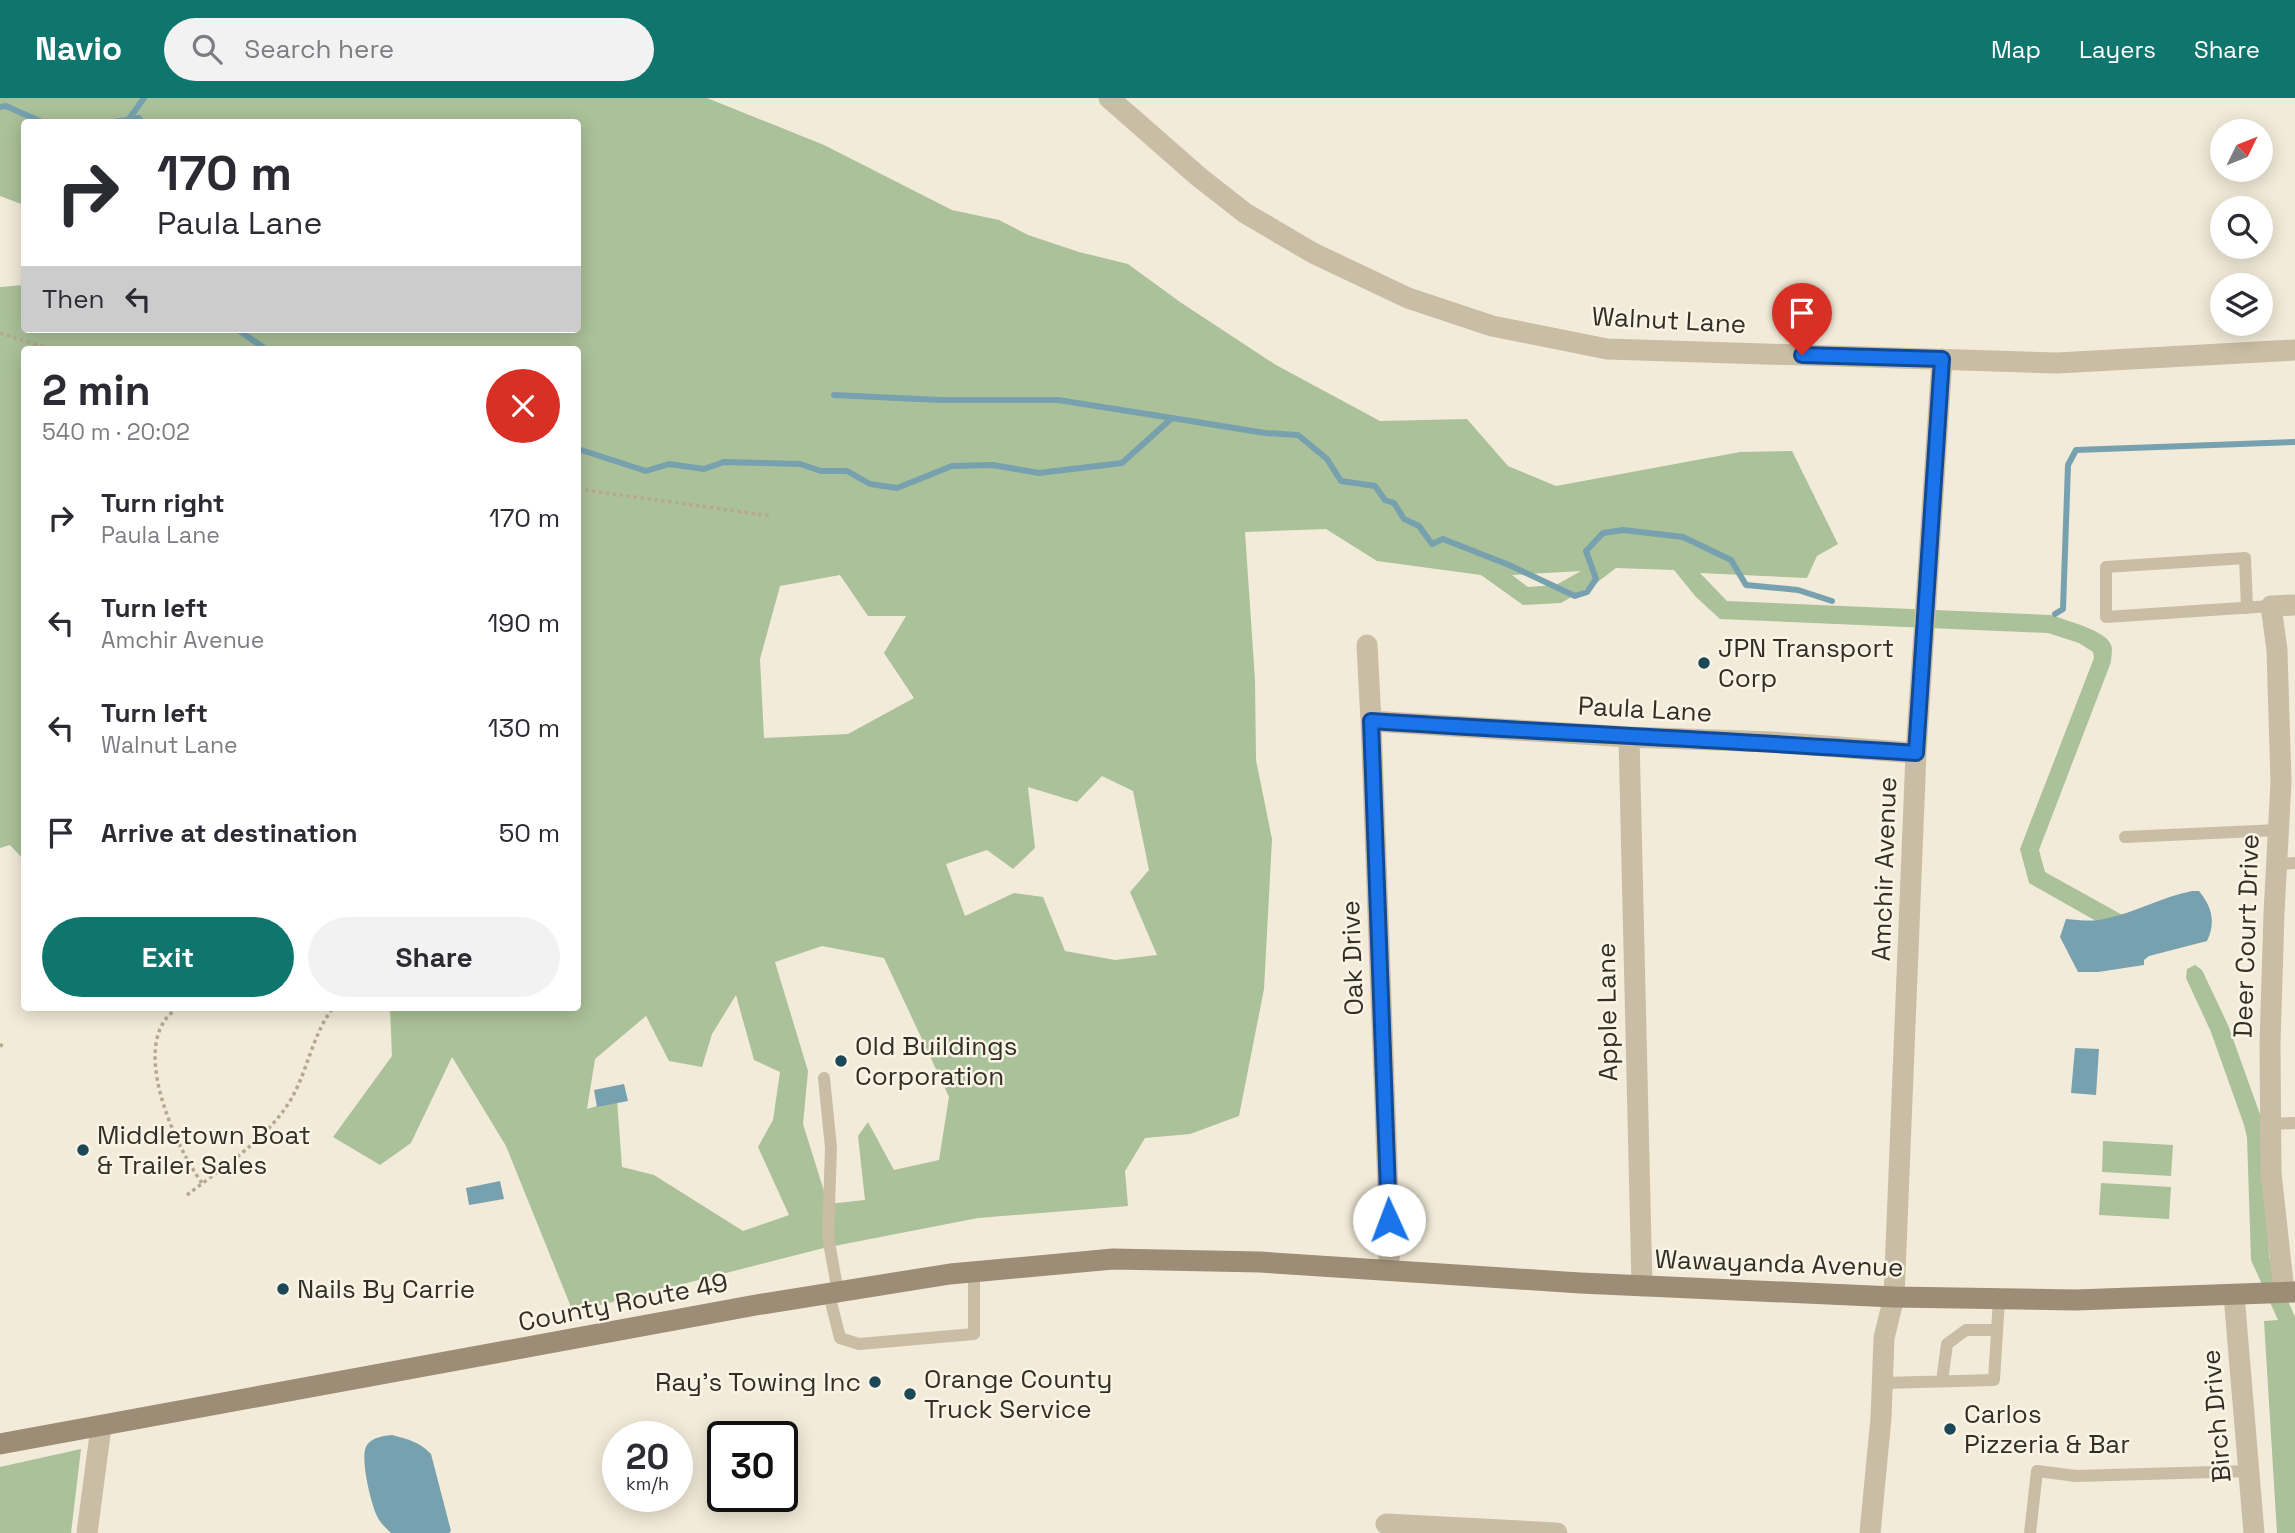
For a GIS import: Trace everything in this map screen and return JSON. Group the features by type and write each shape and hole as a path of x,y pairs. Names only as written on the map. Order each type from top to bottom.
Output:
{"street":[{"name":"Walnut Lane","path":"1109,98 1199,177 1245,212 1301,246 1408,298 1492,326 1606,349 2057,363 2295,350"},
{"name":"Amchir Avenue","path":"1870,1533 1884,1338 1894,1297 1916,753 1942,359"},
{"path":"2271,606 2295,605"},
{"name":"Deer Court Drive","path":"2271,606 2279,693 2281,782 2278,830 2286,863 2270,1044 2271,1173 2289,1292"},
{"name":"Oak Drive","path":"1367,645 1390,1247 1388,1269"},
{"name":"Paula Lane","path":"1371,721 1629,737 1773,742 1916,753"},
{"name":"Apple Lane","path":"1629,737 1642,1286"},
{"name":"County Route 49","path":"0,1444 834,1293 974,1271 1113,1259 1260,1262"},
{"name":"Wawayanda Avenue","path":"1260,1262 1642,1286 1894,1297 2076,1300 2289,1292"},
{"name":"Birch Drive","path":"2234,1295 2254,1533"},
{"path":"87,1533 101,1427"},
{"path":"1385,1524 1557,1533"}],"lane":[{"path":"2247,608 2245,558 2106,567 2106,617 2247,608 2271,606"},
{"path":"2125,837 2278,830"},
{"path":"824,1078 831,1148 828,1237 840,1338 859,1344 974,1334 974,1271"},
{"path":"2271,1124 2295,1123"},
{"path":"1882,1382 1994,1380 1999,1299"},
{"path":"1942,1381 1947,1344 1966,1329 1997,1330"},
{"path":"2030,1533 2037,1471 2076,1476 2249,1471"}],"path":[{"path":"0,333 40,346"},
{"path":"581,489 772,516"},
{"path":"175,1011 163,1021 157,1034 155,1062 173,1133 202,1184"},
{"path":"187,1195 255,1140 289,1102 330,1011"}],"green space":[{"path":"0,98 707,98 824,145 952,210 999,220 1028,235 1079,252 1128,264 1276,365 1380,421 1467,419 1508,466 1556,486 1740,452 1792,451 1838,544 1817,556 1807,578 1700,573 1727,601 2051,615 2093,630 2108,640 2112,647 2111,662 2039,850 2045,872 2135,922 2126,938 2029,883 2020,849 2094,658 2093,652 2079,643 2048,633 1720,619 1696,597 1674,570 1616,568 1561,603 1523,605 1481,575 1377,561 1326,529 1245,532 1255,680 1256,760 1272,839 1264,989 1239,1116 1190,1134 1145,1138 1125,1171 1128,1206 978,1218 824,1248 573,1312 506,1146 452,1057 411,1143 380,1165 333,1137 392,1056 390,1011 581,1011 581,346 21,346 21,857 10,845 0,848 0,287 21,285 21,333 581,333 581,119 21,119 21,204 0,196","holes":["1581,571 1556,585 1528,587 1512,575","840,575 868,616 906,616 884,653 914,698 848,734 764,738 760,659 780,586","1102,776 1133,791 1149,870 1130,892 1157,955 1115,960 1065,951 1043,897 1014,893 965,916 946,864 987,850 1013,869 1035,848 1028,787 1077,802","822,946 884,958 949,1097 939,1160 894,1170 868,1122 858,1136 865,1200 828,1204 803,1124 808,1071 775,962","736,995 754,1060 780,1072 773,1120 758,1147 789,1215 743,1231 654,1175 622,1167 617,1100 587,1109 595,1059 646,1016 669,1061 702,1067 712,1034"]},
{"path":"2195,965 2202,970 2228,1025 2265,1135 2269,1257 2295,1317 2295,1533 2277,1533 2264,1321 2278,1320 2251,1260 2247,1137 2211,1032 2186,978 2187,969"},
{"path":"2103,1141 2173,1145 2171,1176 2102,1172"},
{"path":"2101,1183 2171,1187 2169,1219 2099,1215"},
{"path":"81,1449 71,1533 0,1533 0,1467"}],"water":[{"path":"2199,891 2210,909 2212,921 2207,941 2149,956 2144,960 2144,965 2098,972 2078,972 2060,937 2066,919 2104,919"},
{"path":"2075,1048 2099,1049 2096,1095 2071,1093"},
{"path":"624,1084 628,1101 597,1107 594,1090"},
{"path":"500,1181 504,1199 469,1205 466,1188"},
{"path":"392,1435 418,1444 431,1454 451,1531 449,1533 391,1533 378,1519 367,1480 365,1450 372,1440"}],"waterway":[{"path":"129,119 144,98"},
{"path":"0,107 6,106 35,119"},
{"path":"133,119 140,119"},
{"path":"243,333 261,346"},
{"path":"834,395 940,400 1058,400 1172,418"},
{"path":"581,450 646,471 669,464 704,469 724,462 800,464 821,471 847,471 870,484 897,488 952,466 993,465 1039,473 1122,463 1172,418 1265,433 1298,435 1327,459 1341,481 1375,486 1385,500 1394,503 1404,519 1419,526 1432,544 1443,539 1509,565 1575,596 1587,592 1596,579 1586,551 1603,533 1623,530 1683,537 1731,560 1746,585 1798,590 1832,601"},
{"path":"2055,614 2063,609 2068,465 2076,450 2295,442"}],"place":[{"name":"JPN Transport Corp","path":"1704,663"},
{"name":"Old Buildings Corporation","path":"841,1061"},
{"name":"Middletown Boat & Trailer Sales","path":"83,1150"},
{"name":"Nails By Carrie","path":"283,1289"},
{"name":"Ray's Towing Inc","path":"875,1382"},
{"name":"Orange County Truck Service","path":"910,1394"},
{"name":"Carlos Pizzeria & Bar","path":"1950,1429"}],"route":[{"path":"1389,1220 1371,721 1629,737 1773,742 1916,753 1942,359 1802,355"}]}
